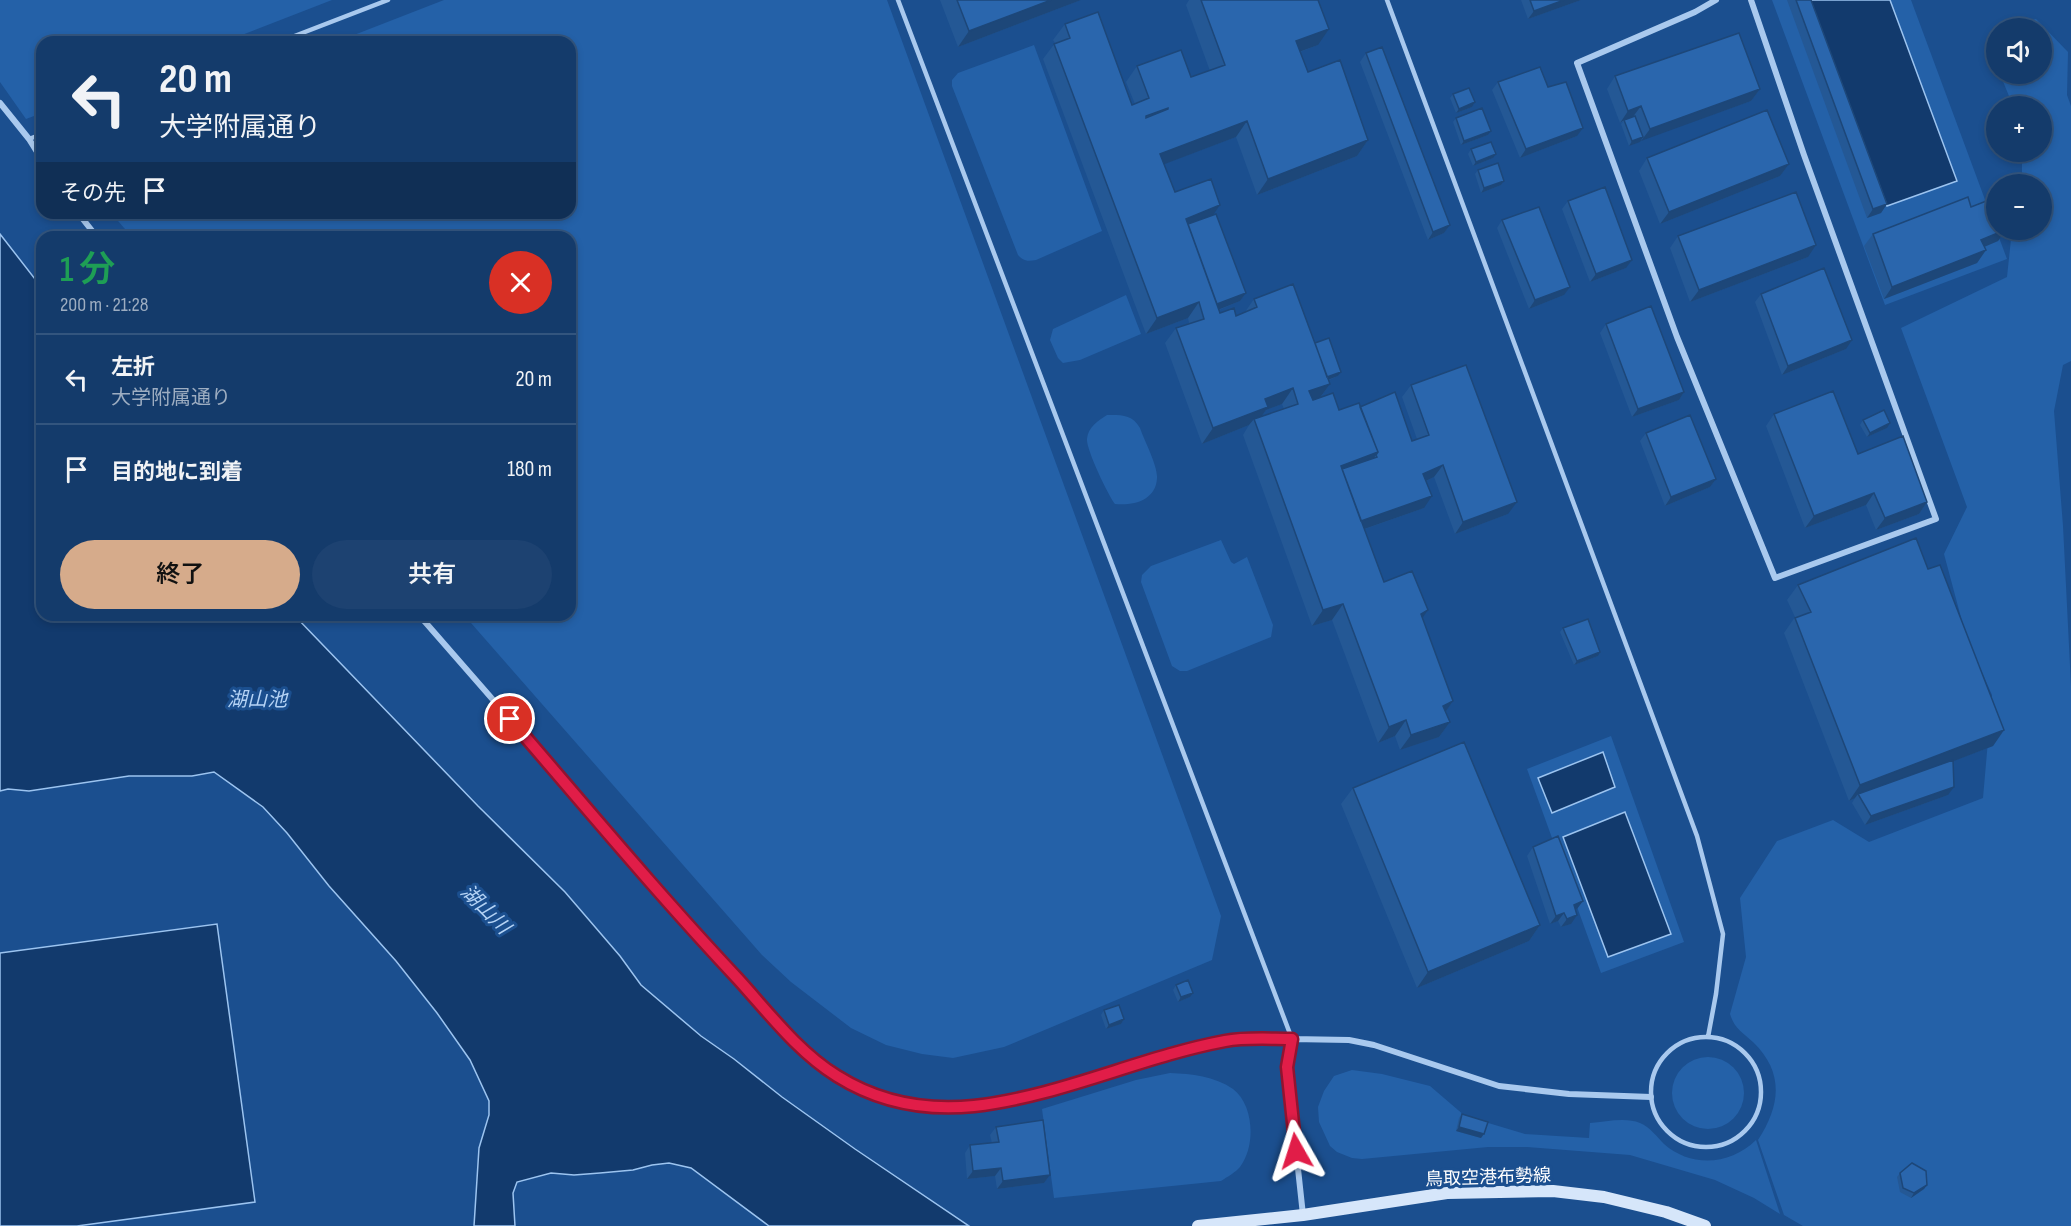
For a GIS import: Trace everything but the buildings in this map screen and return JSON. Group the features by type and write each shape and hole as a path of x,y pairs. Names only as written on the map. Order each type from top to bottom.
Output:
{"main road":[{"name":"鳥取空港布勢線","path":"1198,1226 1273,1222 1303,1215 1447,1193 1553,1191 1614,1200 1666,1212 1705,1226"}],"street":[{"path":"1716,0 1695,12 1577,63 1677,337 1775,578 1936,519 1804,155 1751,0"},
{"path":"0,103 36,151"},
{"path":"83,219 92,231"},
{"path":"425,621 715,954 814,1060 857,1088 889,1101 919,1107 946,1108 1011,1101 1058,1089 1114,1070 1227,1040 1292,1039 1349,1040 1366,1043 1499,1086 1569,1094 1651,1096"},
{"path":"1292,1039 1287,1067 1303,1215"}],"lane":[{"path":"295,36 388,0"},
{"path":"898,0 1292,1039"},
{"path":"1387,0 1697,836 1723,934 1708,1037"},
{"path":"28,139 36,136"},
{"path":"1708,1037 1722,1039 1739,1047 1752,1060 1760,1076 1762,1094 1759,1112 1750,1127 1737,1139 1720,1147 1703,1148 1685,1144 1670,1135 1658,1121 1652,1104 1651,1085 1657,1066 1668,1051 1684,1041 1708,1037"}],"shaded area":[{"path":"0,0 332,0 239,36 36,36 36,115 26,119 0,82"},
{"path":"444,0 887,0 1221,916 1212,960 1004,1047 953,1058 922,1054 886,1045 851,1028 791,982 762,955 469,621 576,621 576,231 127,231 116,219 576,219 576,36 351,36"},
{"path":"1772,0 1911,0 1986,202 1986,240 2000,240 2007,259 1885,305"},
{"path":"2052,36 2068,52 2067,95 2071,106 2071,361 2063,365 2054,411 2063,526 2071,686 2071,1226 1803,1226 1784,1215 1758,1140 1775,1102 1776,1090 1770,1066 1753,1042 1736,1027 1730,1014 1746,957 1740,898 1777,841 1833,820 1869,842 1983,798 1992,695 1966,636 1944,554 1967,507 1901,328 2007,277 2011,240 2052,240 2052,174 2022,174 2022,162 2052,162 2052,96 2009,96 2004,84 2052,84"},
{"path":"1034,45 1102,231 1029,261 1018,255 952,86 952,80 958,73"},
{"path":"1126,295 1141,334 1080,360 1063,363 1058,358 1050,340 1053,329"},
{"path":"1107,415 1121,415 1130,418 1140,428 1157,473 1153,492 1143,500 1129,504 1115,504 1090,452 1087,439 1089,431"},
{"path":"1221,540 1234,564 1247,557 1273,625 1271,637 1187,671 1180,671 1172,666 1141,582 1142,575 1151,566"},
{"path":"1611,736 1684,942 1601,973 1527,769"},
{"path":"1715,1057 1734,1067 1742,1079 1744,1093 1742,1107 1734,1119 1722,1127 1701,1129 1682,1119 1674,1107 1672,1086 1682,1067 1694,1059"},
{"path":"1352,1070 1382,1074 1430,1086 1465,1116 1525,1134 1589,1138 1590,1123 1628,1120 1647,1127 1675,1152 1698,1160 1723,1159 1735,1155 1756,1140 1780,1214 1754,1198 1715,1180 1630,1155 1527,1147 1488,1147 1362,1159 1352,1158 1337,1152 1330,1146 1319,1122 1318,1107 1324,1091 1334,1076"},
{"path":"1170,1073 1211,1078 1233,1089 1240,1096 1249,1115 1250,1137 1249,1148 1238,1169 1221,1181 1054,1198 1042,1109 1136,1080"}],"water":[{"path":"1810,0 1890,0 1957,181 1887,206"},
{"path":"0,234 36,280 36,621 300,621 478,806 565,892 620,956 641,985 701,1036 782,1097 969,1226 769,1226 691,1168 669,1163 600,1173 574,1175 551,1173 517,1182 513,1193 515,1226 474,1226 479,1148 489,1115 489,1101 470,1060 396,961 263,807 214,772 192,776 129,776 29,791 8,789 0,791"},
{"path":"1603,752 1615,787 1552,813 1538,778"},
{"path":"1625,812 1671,934 1608,957 1563,837"},
{"path":"217,924 255,1202 77,1226 0,1226 0,953"}],"route":[{"path":"510,719 715,954 814,1060 846,1082 889,1101 919,1107 976,1106 1011,1101 1058,1089 1114,1070 1227,1040 1292,1039 1287,1067 1296,1151"}],"water label":[{"name":"湖山池","path":"257,699"},
{"name":"湖山川","path":"486,909"}]}
